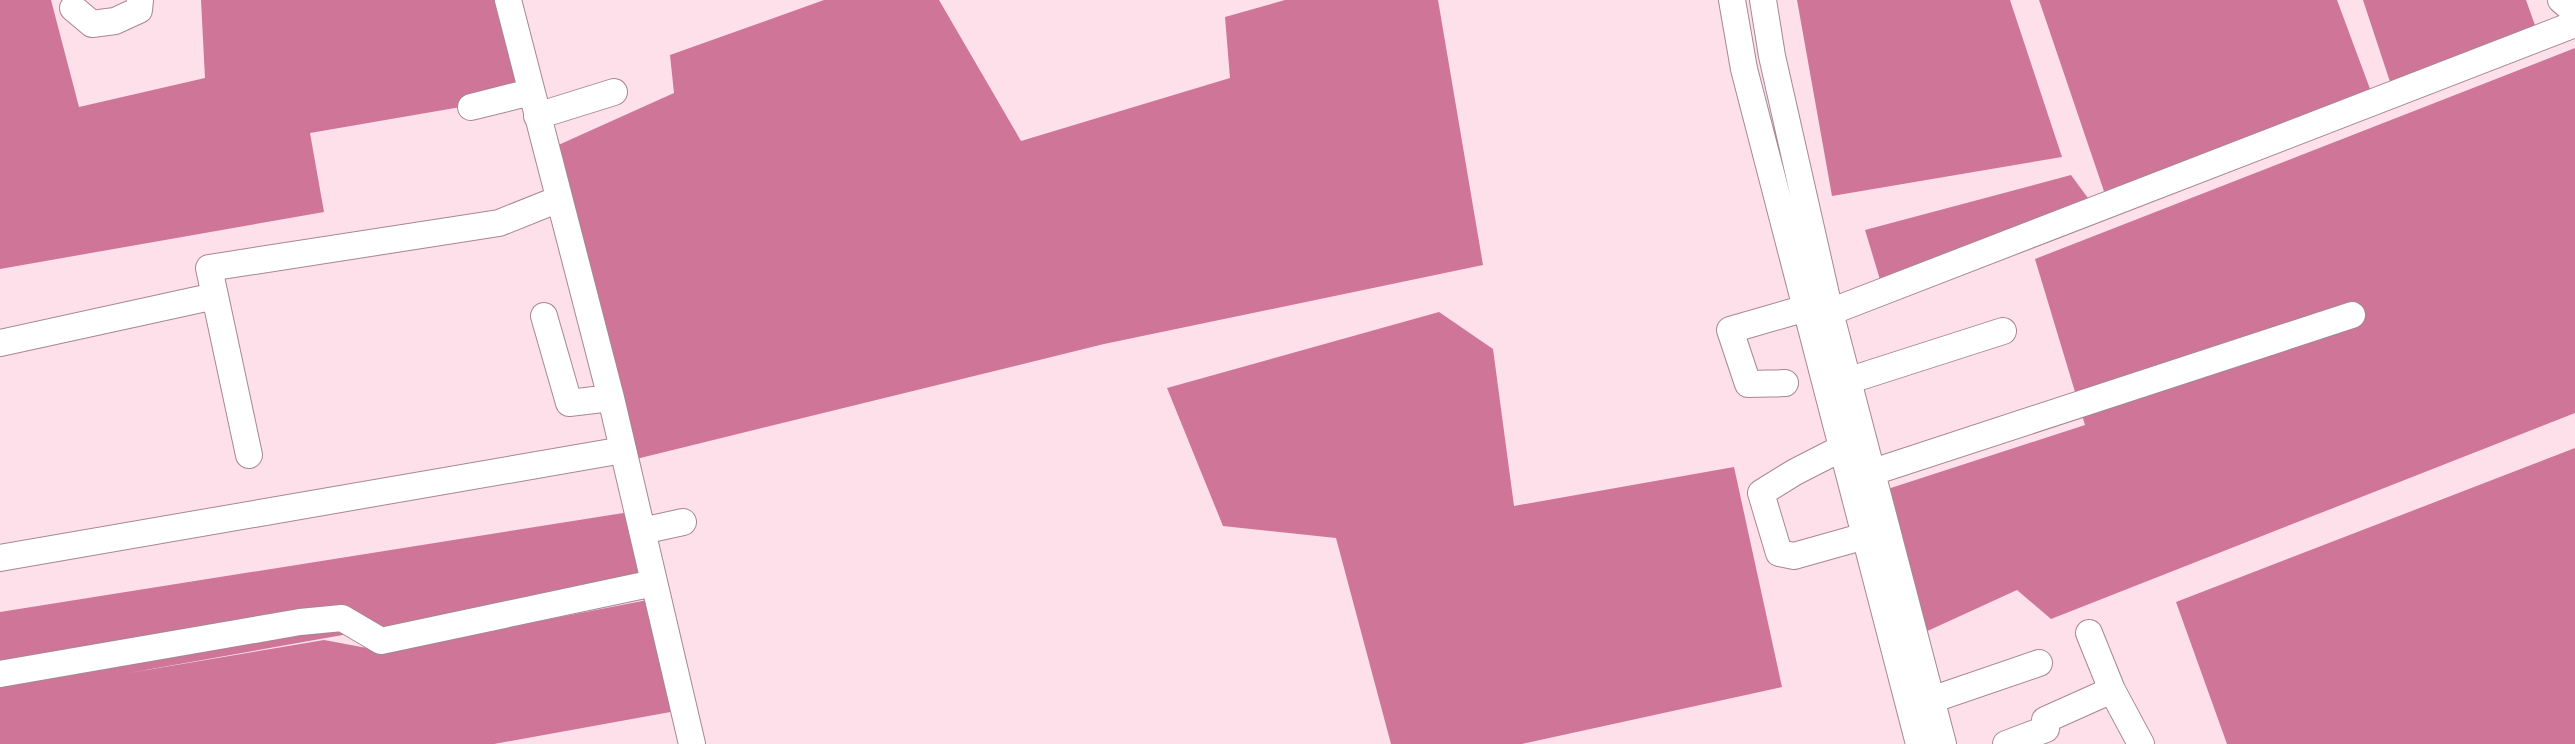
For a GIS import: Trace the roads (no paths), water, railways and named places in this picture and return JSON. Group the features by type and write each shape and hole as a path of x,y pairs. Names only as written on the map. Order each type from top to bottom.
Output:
{"street":[{"path":"73,8 92,24 116,21 139,10 140,0"},
{"path":"508,0 611,398 692,744"},
{"path":"1732,0 1744,69 1818,310 1847,381 1942,744"},
{"path":"1763,0 1842,448 1919,744"},
{"path":"2561,0 2568,6 2575,3"},
{"path":"1785,383 1748,384 1730,330 1818,310 2575,24"},
{"path":"471,107 534,104 614,92"},
{"path":"249,455 209,268 499,223 559,199"},
{"path":"0,343 215,296"},
{"path":"1870,473 2352,315"},
{"path":"544,316 569,403 611,398"},
{"path":"1847,381 2003,331"},
{"path":"1842,448 1795,472 1761,493 1779,553 1794,556 1865,536"},
{"path":"0,558 622,450"},
{"path":"642,531 683,522"},
{"path":"0,674 300,622 342,618 381,641 654,584"},
{"path":"2089,633 2112,690 2141,744"},
{"path":"1931,700 2039,663"},
{"path":"2006,744 2046,729 2045,720 2112,690"}]}
